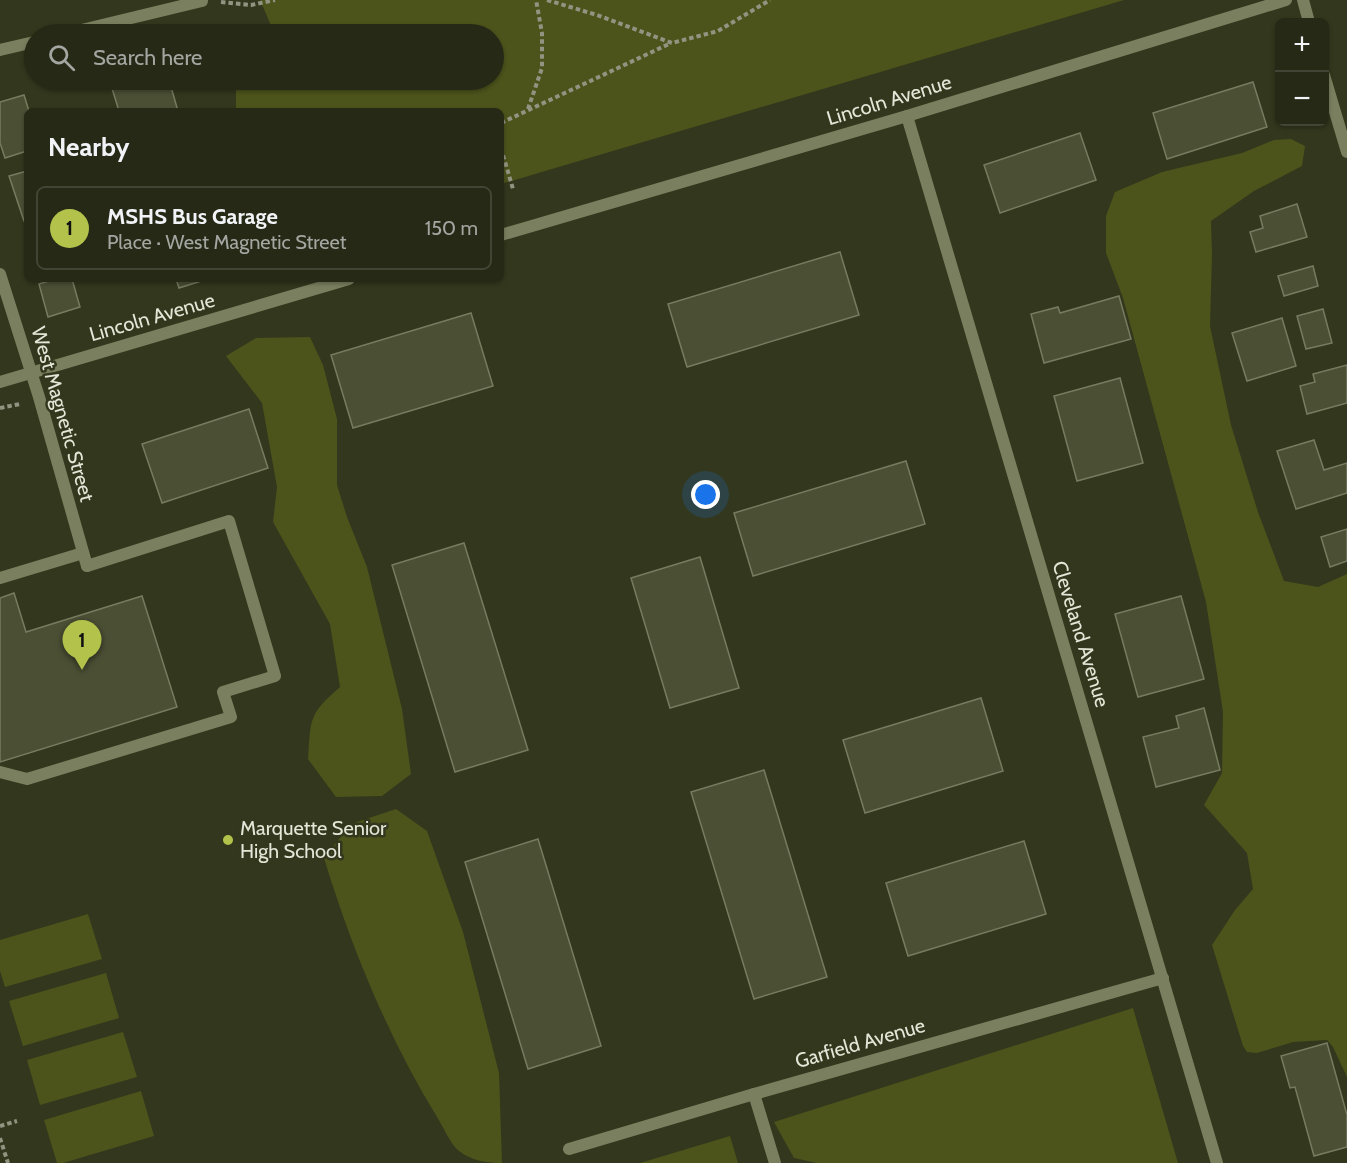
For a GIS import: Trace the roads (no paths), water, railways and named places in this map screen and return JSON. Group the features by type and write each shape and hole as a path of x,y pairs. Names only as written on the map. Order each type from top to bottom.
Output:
{"street":[{"name":"Lincoln Avenue","path":"504,234 907,116 1286,0"},
{"path":"1303,0 1308,18"},
{"path":"107,24 202,1"},
{"path":"0,50 24,44"},
{"path":"1329,92 1347,152"},
{"name":"Cleveland Avenue","path":"907,116 1217,1163"},
{"name":"West Magnetic Street","path":"0,274 87,566 229,521 274,676 223,692 231,717 27,778 0,772"},
{"name":"Lincoln Avenue","path":"0,382 339,282"},
{"path":"0,578 82,553"},
{"name":"Garfield Avenue","path":"569,1149 1163,978"},
{"path":"754,1094 775,1163"}],"place":[{"name":"MSHS Bus Garage","path":"82,670"},
{"name":"Marquette Senior High School","path":"228,840"}]}
